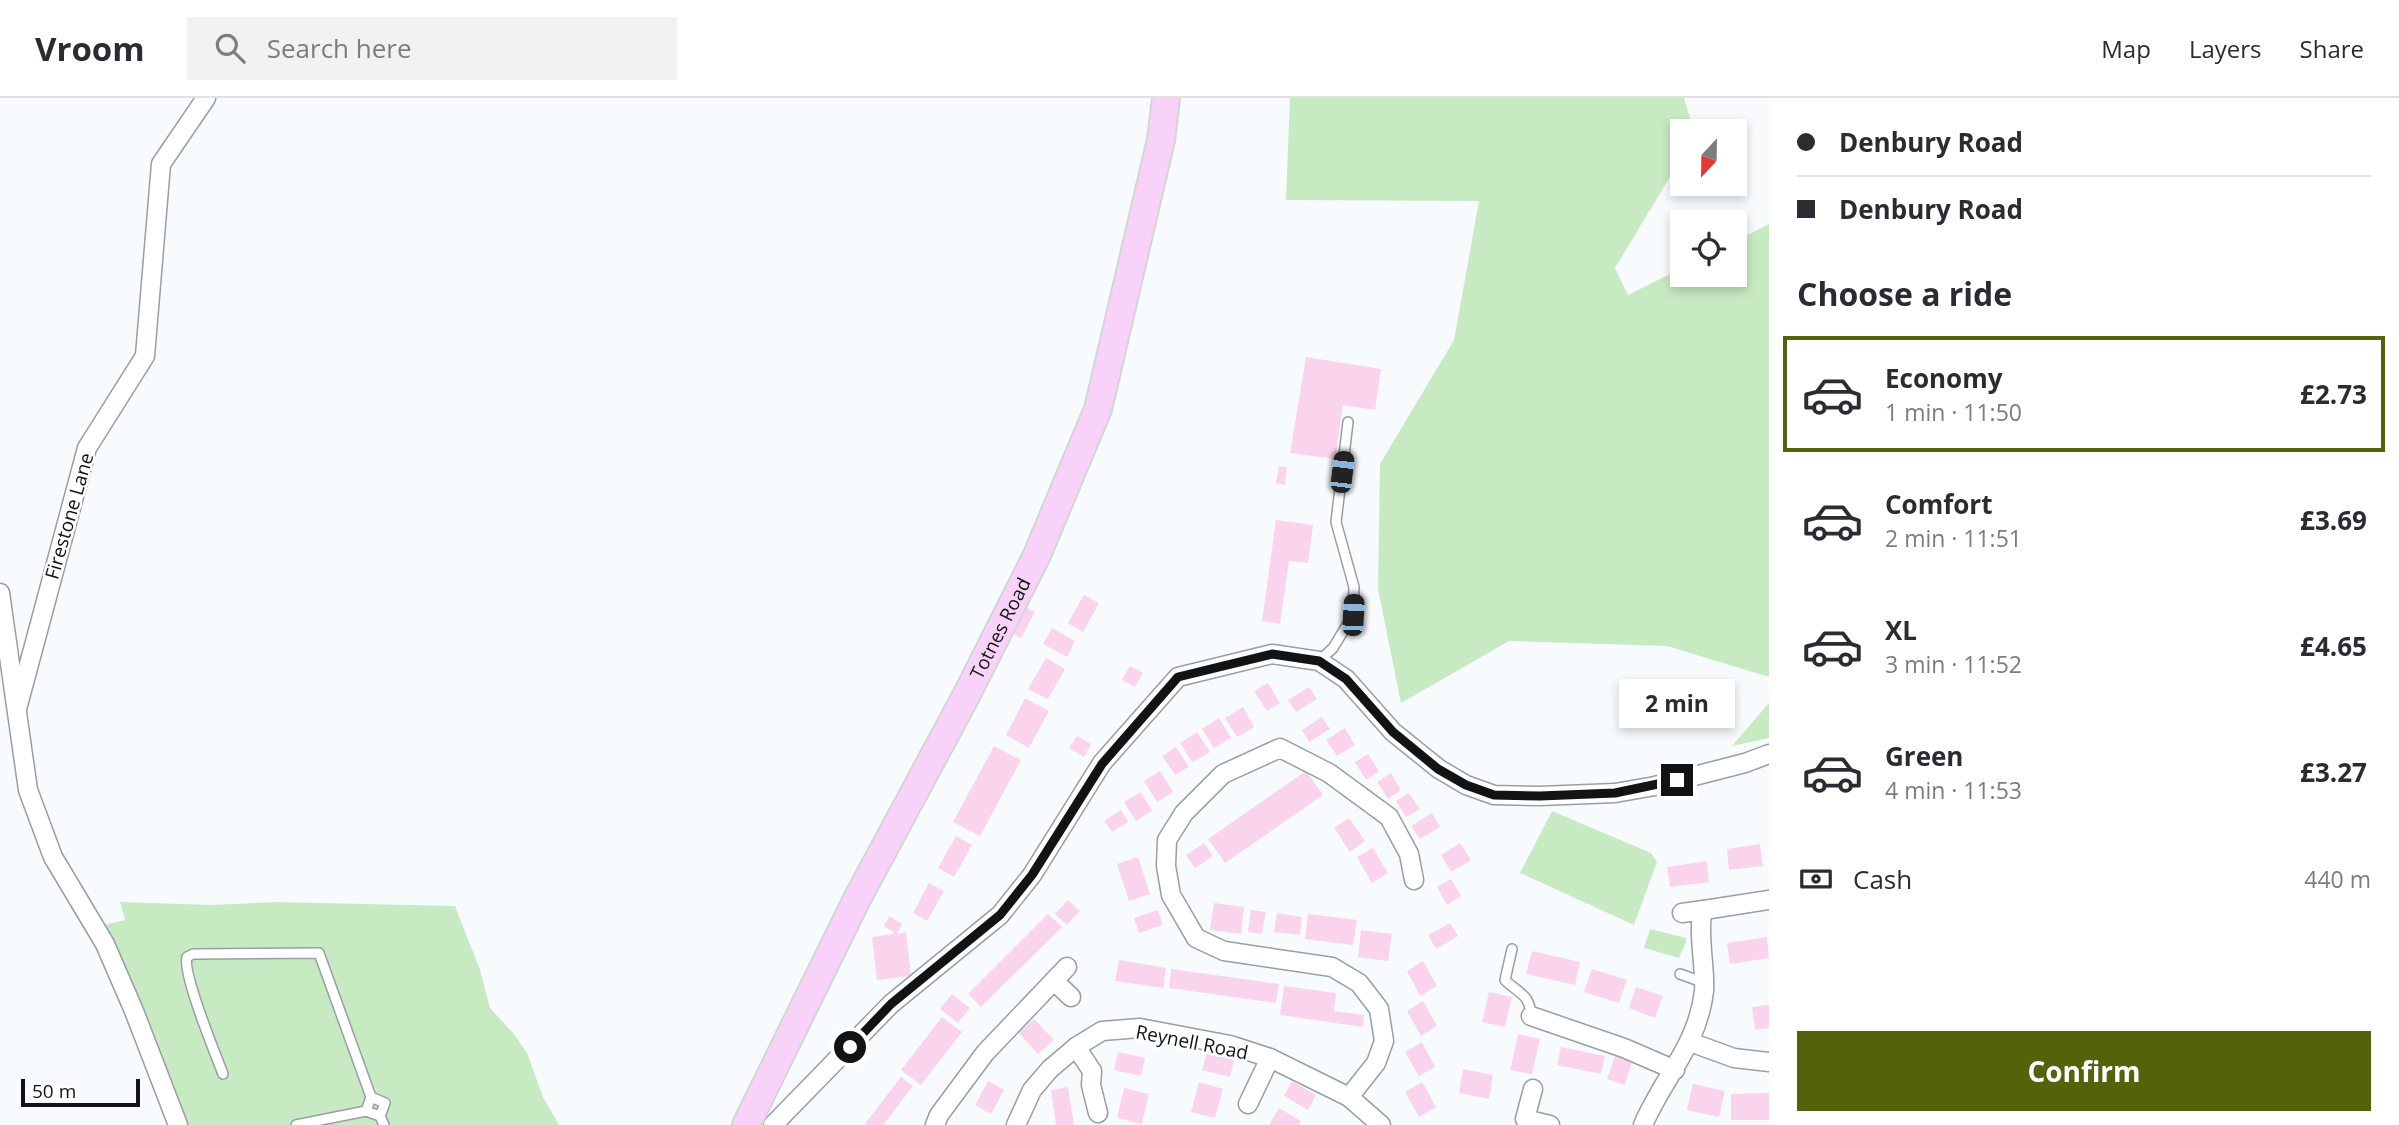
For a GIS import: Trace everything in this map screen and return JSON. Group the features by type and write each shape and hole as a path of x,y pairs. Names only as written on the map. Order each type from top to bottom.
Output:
{"main road":[{"name":"Totnes Road","path":"746,1125 858,899 966,696 1037,555 1098,409 1161,140 1166,98"}],"street":[{"name":"Firestone Lane","path":"17,709 87,447 145,356 161,163 206,98"},
{"path":"0,593 28,790 53,857 105,943 178,1125"},
{"path":"772,1125 891,1004 1000,915 1032,875 1102,764 1178,677 1272,654 1319,661 1346,679 1393,732 1438,769 1466,785 1494,795 1615,793 1655,786 1745,763 1769,754"},
{"path":"1349,1097 1376,1063 1384,1041 1379,1009 1359,984 1332,967 1224,951 1196,938 1171,895 1166,866 1167,840 1184,813 1223,774 1280,748 1329,773 1389,817 1409,854 1414,880"},
{"path":"1682,913 1769,900"},
{"path":"1643,1125 1690,1042 1699,1014 1705,983 1700,926 1700,916 1704,910"},
{"path":"936,1125 939,1115 985,1053 1067,968"},
{"path":"1054,981 1071,997"},
{"path":"1531,1016 1624,1048 1675,1070"},
{"name":"Reynell Road","path":"1016,1125 1031,1090 1049,1069 1076,1047 1102,1031 1140,1028 1230,1045 1270,1058 1349,1097 1381,1125"},
{"path":"1690,1042 1734,1058 1769,1062"},
{"path":"1076,1047 1092,1072 1091,1085 1098,1113"},
{"name":"Reynell Road","path":"1248,1104 1270,1058"},
{"path":"1532,1088 1525,1119 1550,1125"}],"lane":[{"path":"1319,661 1333,648 1353,615 1354,587 1336,522 1348,422"},
{"path":"1511,949 1505,979 1514,989 1527,996 1531,1005 1531,1016"},
{"path":"223,1074 190,982 187,957 193,954 319,953 371,1097 366,1111"},
{"path":"1680,974 1705,983"},
{"path":"296,1125 366,1111 382,1120 385,1102 371,1097"}],"green space":[{"path":"1290,98 1684,98 1690,119 1670,119 1670,177 1615,268 1628,295 1670,274 1670,287 1747,287 1747,235 1769,224 1769,677 1667,646 1509,641 1401,703 1378,589 1380,464 1454,340 1479,201 1286,200"},
{"path":"1769,703 1769,738 1732,746"},
{"path":"1552,811 1651,853 1657,862 1634,925 1520,873"},
{"path":"120,902 455,906 480,970 490,1008 527,1053 543,1097 559,1125 181,1125 104,925 125,920"},
{"path":"1650,929 1686,938 1679,958 1644,948"}],"building":[{"path":"1306,357 1381,369 1375,410 1343,405 1335,459 1290,453"},
{"path":"1279,466 1287,467 1285,485 1276,483"},
{"path":"1276,520 1313,525 1308,563 1289,561 1280,624 1262,621"},
{"path":"1084,595 1099,603 1083,632 1068,623"},
{"path":"1026,607 1035,612 1021,638 1012,633"},
{"path":"1052,628 1075,641 1067,657 1043,644"},
{"path":"1046,658 1065,669 1048,699 1028,689"},
{"path":"1130,666 1143,673 1135,687 1122,680"},
{"path":"1268,683 1280,703 1267,711 1254,691"},
{"path":"1309,687 1317,699 1296,712 1288,700"},
{"path":"1025,698 1049,711 1029,748 1006,735"},
{"path":"1243,707 1254,727 1237,737 1225,718"},
{"path":"1322,717 1330,729 1309,742 1302,730"},
{"path":"1219,718 1231,738 1214,748 1202,729"},
{"path":"1345,728 1355,745 1337,756 1326,740"},
{"path":"1197,732 1210,752 1192,762 1180,743"},
{"path":"1077,736 1091,744 1084,757 1069,748"},
{"path":"994,746 1021,760 980,836 953,822"},
{"path":"1176,747 1189,767 1175,775 1162,756"},
{"path":"1368,754 1379,771 1366,780 1355,762"},
{"path":"1160,771 1173,792 1157,802 1144,781"},
{"path":"1306,771 1323,795 1225,863 1208,839"},
{"path":"1391,773 1401,790 1388,799 1377,782"},
{"path":"1141,792 1152,811 1136,821 1124,802"},
{"path":"1409,793 1420,809 1406,817 1396,801"},
{"path":"1121,810 1128,822 1112,832 1104,821"},
{"path":"1432,813 1440,827 1420,839 1411,826"},
{"path":"1349,818 1365,841 1350,852 1334,828"},
{"path":"956,836 972,845 954,877 938,868"},
{"path":"1204,843 1213,856 1195,868 1186,855"},
{"path":"1460,843 1471,860 1451,872 1441,855"},
{"path":"1760,844 1763,866 1729,870 1727,849"},
{"path":"1373,848 1388,873 1372,883 1357,857"},
{"path":"1138,857 1150,894 1129,901 1117,864"},
{"path":"1707,861 1709,882 1670,887 1667,867"},
{"path":"1451,879 1461,896 1447,905 1437,887"},
{"path":"929,883 944,891 927,921 913,913"},
{"path":"1068,900 1080,911 1067,925 1055,914"},
{"path":"1214,903 1244,907 1241,934 1210,930"},
{"path":"1158,910 1163,925 1139,933 1134,918"},
{"path":"1251,910 1266,912 1262,934 1248,932"},
{"path":"1277,913 1302,917 1300,935 1274,932"},
{"path":"1048,914 1062,927 981,1007 968,994"},
{"path":"1308,914 1357,920 1353,945 1305,939"},
{"path":"889,916 902,924 897,934 906,932 911,976 877,980 872,937 893,934 884,926"},
{"path":"1450,923 1458,936 1436,949 1428,935"},
{"path":"1361,930 1392,934 1388,961 1358,957"},
{"path":"1767,937 1769,958 1730,964 1727,943"},
{"path":"1532,951 1580,962 1575,985 1526,974"},
{"path":"1119,960 1166,968 1163,988 1115,981"},
{"path":"1423,961 1437,986 1420,996 1407,971"},
{"path":"1171,969 1279,984 1276,1003 1169,988"},
{"path":"1592,969 1627,980 1619,1003 1584,992"},
{"path":"1284,986 1336,993 1334,1011 1364,1015 1363,1027 1280,1015"},
{"path":"1636,987 1663,996 1655,1018 1629,1008"},
{"path":"1489,992 1512,997 1505,1027 1482,1022"},
{"path":"952,994 970,1008 958,1023 940,1009"},
{"path":"1423,1001 1437,1026 1421,1036 1407,1011"},
{"path":"1769,1005 1769,1028 1755,1030 1752,1007"},
{"path":"942,1017 962,1032 921,1085 901,1070"},
{"path":"1034,1019 1054,1040 1038,1054 1019,1033"},
{"path":"1518,1034 1540,1039 1532,1074 1510,1070"},
{"path":"1422,1042 1435,1067 1419,1076 1405,1052"},
{"path":"1561,1047 1605,1056 1601,1074 1557,1065"},
{"path":"1118,1052 1145,1058 1141,1076 1114,1070"},
{"path":"1207,1053 1234,1060 1230,1077 1202,1070"},
{"path":"1615,1056 1632,1062 1625,1085 1607,1079"},
{"path":"1463,1069 1493,1075 1489,1099 1459,1093"},
{"path":"901,1077 913,1086 883,1125 864,1125"},
{"path":"988,1081 1004,1090 991,1114 975,1105"},
{"path":"1292,1081 1316,1095 1308,1110 1284,1096"},
{"path":"1199,1082 1223,1089 1215,1118 1191,1112"},
{"path":"1422,1082 1436,1107 1419,1117 1405,1092"},
{"path":"1693,1084 1725,1091 1719,1117 1687,1110"},
{"path":"1068,1087 1074,1125 1056,1125 1051,1090"},
{"path":"1124,1088 1149,1094 1142,1124 1117,1118"},
{"path":"1769,1093 1769,1120 1731,1120 1731,1094"},
{"path":"1279,1108 1301,1121 1299,1125 1269,1125"}],"route":[{"path":"850,1047 891,1004 1000,915 1032,875 1102,764 1178,677 1272,654 1319,661 1346,679 1393,732 1438,769 1466,785 1494,795 1615,793 1677,780"}]}
